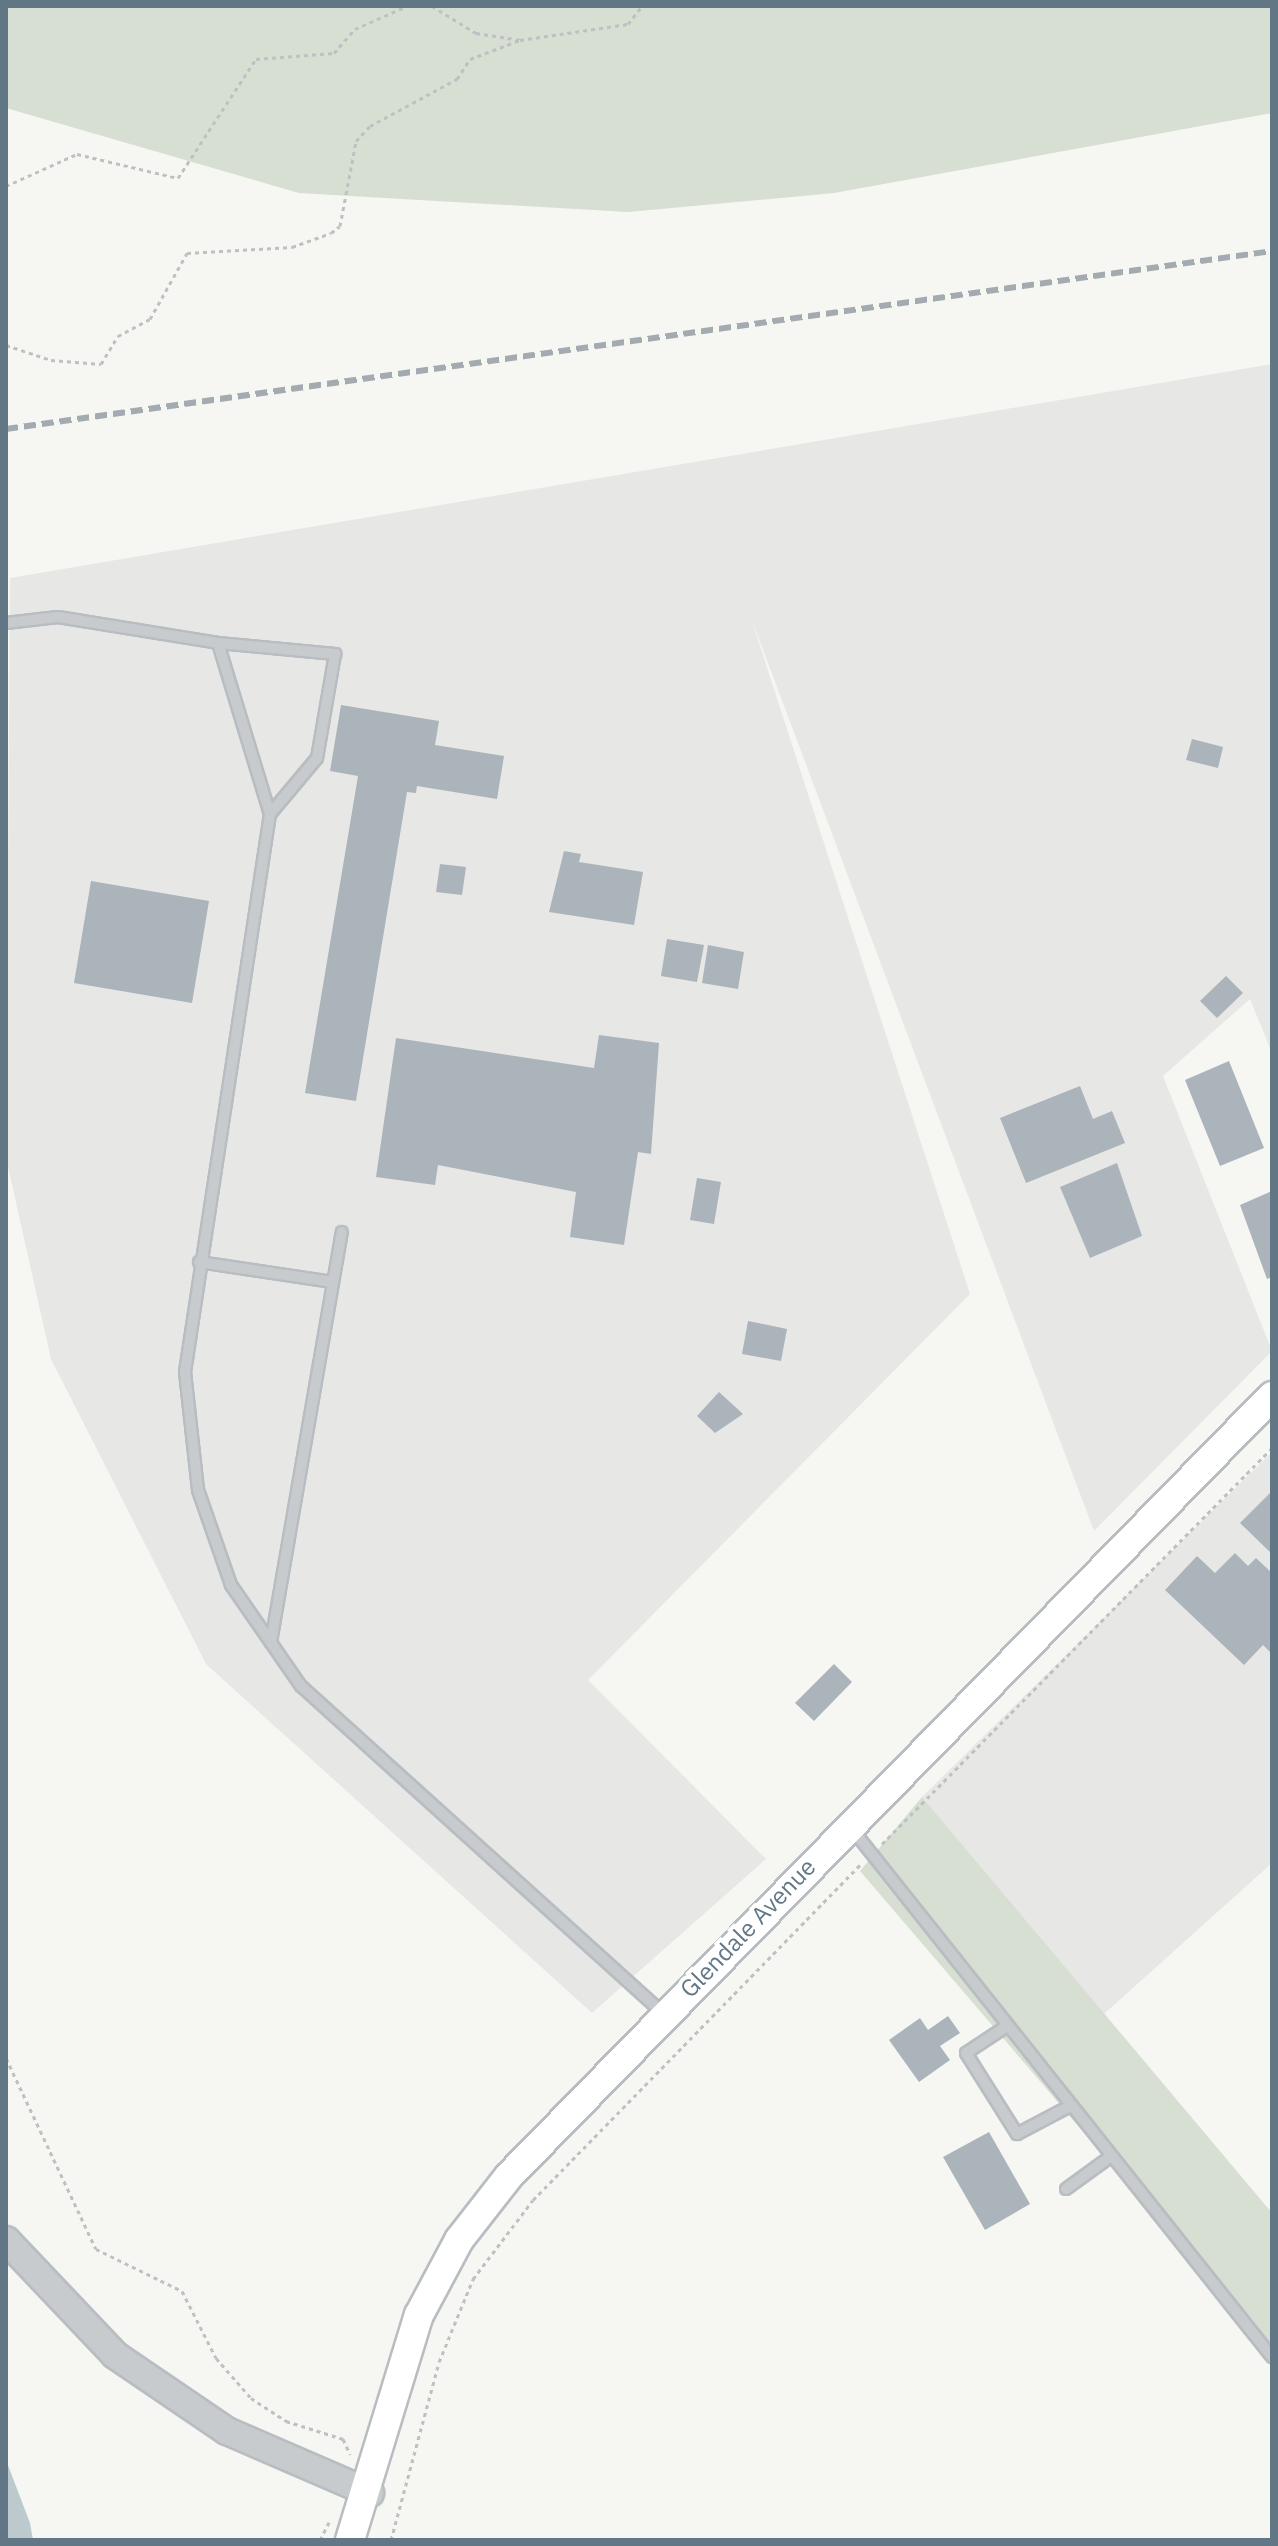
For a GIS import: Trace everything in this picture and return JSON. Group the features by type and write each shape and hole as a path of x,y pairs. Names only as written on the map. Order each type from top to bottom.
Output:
{"main road":[{"name":"Glendale Avenue","path":"350,2540 357,2488 436,2277 509,2176 848,1825 1272,1396"}],"street":[{"path":"6,2240 115,2355 227,2431 357,2488"}],"lane":[{"path":"6,623 58,617 218,643 335,654 317,758 270,814"},
{"path":"218,643 270,814 199,1262 185,1372 198,1490 231,1585 301,1686 665,2014"},
{"path":"271,1642 342,1232"},
{"path":"199,1262 333,1282"},
{"path":"848,1825 1272,2357"},
{"path":"1007,2026 966,2053 1017,2134 1070,2106"},
{"path":"1066,2189 1110,2157"}],"path":[{"path":"6,186 77,154 178,178 256,59 334,53 355,29 407,6"},
{"path":"432,6 476,33 520,40"},
{"path":"6,345 51,360 101,364 118,336 150,319 187,253 292,247 331,233 340,226 356,141 370,126 457,79 470,59 520,40 628,24 642,6"},
{"path":"391,2540 439,2362 473,2279 533,2200 1272,1448"},
{"path":"6,2058 96,2249 182,2291 216,2358 251,2398 286,2421 343,2439 350,2450 357,2488 320,2540"}],"shaded area":[{"path":"6,6 1272,6 1272,113 834,193 628,212 299,193 6,108"},
{"path":"1272,364 1272,1053 1250,999 1163,1076 1272,1351 1094,1531 751,618 970,1294 588,1680 766,1859 592,2013 206,1664 51,1359 6,1158 10,578"},
{"path":"1272,1452 1272,1863 1104,2014 922,1797"},
{"path":"922,1797 1272,2213 1272,2352 860,1871"},
{"path":"6,2460 30,2523 33,2540 6,2540"}],"building":[{"path":"341,705 439,721 435,745 504,756 497,799 417,786 416,793 407,792 356,1101 305,1093 358,776 330,771"},
{"path":"1192,739 1223,747 1218,768 1186,760"},
{"path":"564,851 581,854 579,862 643,872 634,925 549,912"},
{"path":"440,864 466,867 462,895 436,892"},
{"path":"91,881 209,901 192,1003 74,983"},
{"path":"667,939 704,945 697,982 661,976"},
{"path":"708,945 744,952 738,989 702,983"},
{"path":"1226,976 1243,993 1217,1018 1200,1001"},
{"path":"599,1035 659,1043 651,1154 638,1152 624,1245 570,1237 576,1192 438,1165 435,1185 376,1177 396,1038 594,1068"},
{"path":"1229,1061 1264,1148 1220,1166 1185,1080"},
{"path":"1080,1086 1093,1119 1112,1111 1125,1143 1026,1183 1000,1118"},
{"path":"1117,1163 1142,1236 1090,1258 1060,1187"},
{"path":"697,1178 721,1182 714,1224 690,1220"},
{"path":"1272,1191 1272,1277 1267,1279 1240,1205"},
{"path":"748,1321 787,1329 781,1361 742,1354"},
{"path":"719,1392 743,1414 715,1433 697,1416"},
{"path":"1272,1491 1272,1554 1240,1523"},
{"path":"1235,1553 1248,1566 1256,1558 1272,1573 1272,1654 1263,1645 1244,1665 1165,1590 1197,1556 1215,1573"},
{"path":"834,1664 852,1682 814,1721 795,1703"},
{"path":"948,2016 960,2033 940,2046 950,2060 919,2082 889,2040 920,2018 928,2030"},
{"path":"989,2132 1030,2204 985,2230 943,2157"}],"railway":[{"path":"6,429 1272,251"}]}
